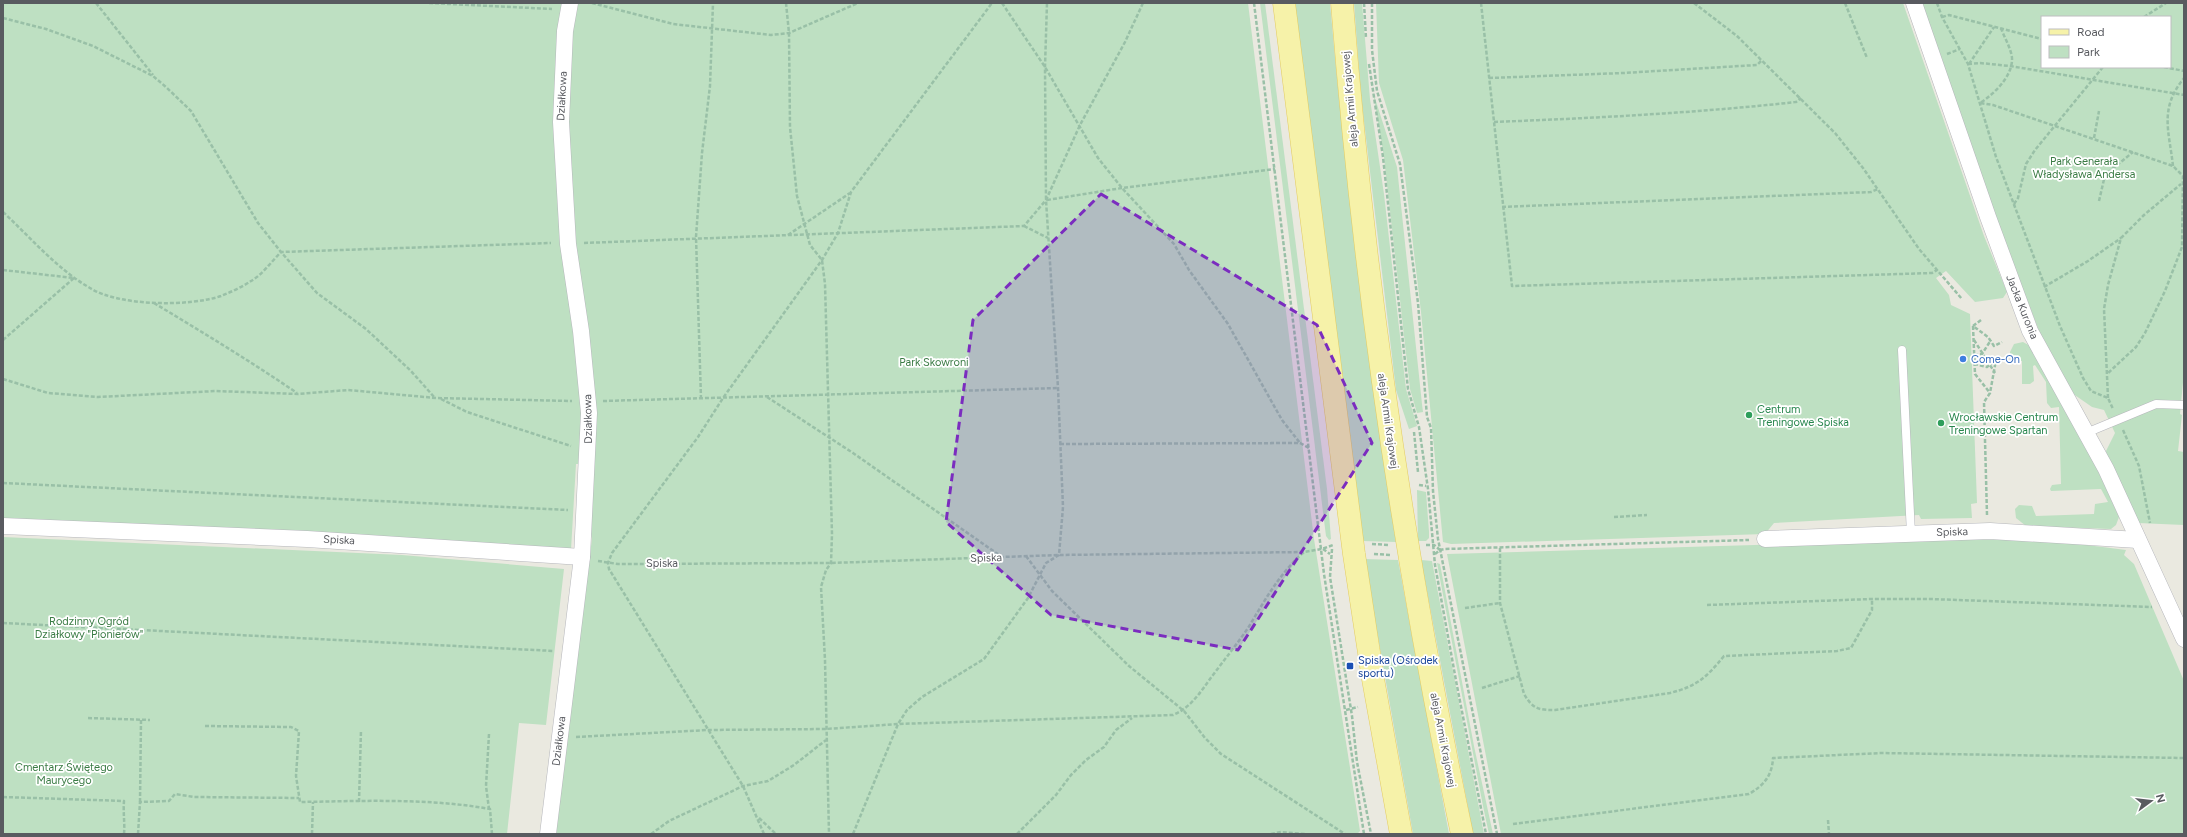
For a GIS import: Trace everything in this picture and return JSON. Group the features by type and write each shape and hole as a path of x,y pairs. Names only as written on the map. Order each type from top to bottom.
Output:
{"main road":[{"path":"1284,3 1354,559 1401,834"},
{"name":"aleja Armii Krajowej","path":"1342,3 1353,142 1390,439 1442,735 1462,834"}],"street":[{"name":"Jacka Kuronia","path":"1914,3 1988,217 2030,331 2106,469 2184,639"},
{"name":"Działkowa","path":"548,834 582,557 587,473 589,402 568,244 561,122 565,31 569,6"},
{"name":"Spiska","path":"3,526 307,538 582,557"},
{"name":"Spiska","path":"1765,539 1990,530 2138,540"}],"lane":[{"path":"1902,350 1911,534"},
{"path":"2086,433 2156,404 2184,404"}],"path":[{"path":"96,3 153,76 191,111 258,223 281,252 317,293 366,329 411,371 436,398"},
{"path":"429,3 508,7 569,6"},
{"path":"592,3 673,24 771,35 789,33 858,3"},
{"path":"701,399 696,237 702,153 710,86 714,3"},
{"path":"786,3 789,33 790,127 797,196 810,245 822,260 825,284 828,436 832,534 831,563 826,570 821,587 825,660 826,740 830,834"},
{"path":"787,236 851,192 992,3"},
{"path":"1002,3 1080,125 1098,158 1122,188 1174,244 1189,270 1228,324 1282,420 1300,443 1309,448"},
{"path":"853,834 898,724 907,710 922,697 984,659 1028,598 1046,564 1059,555 1062,506 1058,388 1046,200 1044,67 1047,3"},
{"path":"1024,226 1046,200 1080,125 1125,42 1143,3"},
{"path":"1254,3 1324,574 1364,834"},
{"path":"1364,3 1367,43"},
{"path":"1372,3 1372,50 1377,91 1400,164 1409,235 1424,366 1427,417 1431,428 1429,486 1440,550 1497,834"},
{"path":"1481,3 1502,207 1512,286 1932,273 1937,270"},
{"path":"1694,3 1737,36 1802,98 1835,133 1878,189 1919,249 1962,299"},
{"path":"1845,3 1866,58"},
{"path":"1937,3 1942,17 1968,64 1996,157 2044,287 2083,378 2091,391 2108,398"},
{"path":"2146,16 2166,3"},
{"path":"1942,17 1949,15 2041,39"},
{"path":"3,18 46,29 93,46 153,76"},
{"path":"1968,64 1994,26"},
{"path":"1980,103 1995,91 2008,75 2012,58 2001,28"},
{"path":"1368,58 1383,157 1408,389 1419,427 1428,489 1435,565 1486,834"},
{"path":"1489,78 1742,66 1757,65 1762,60"},
{"path":"1968,64 1980,63 2010,66 2184,95"},
{"path":"2014,204 2018,198 2026,164 2102,68"},
{"path":"2169,68 2184,71"},
{"path":"2173,166 2167,112 2170,100 2184,78"},
{"path":"1494,122 1577,119 1750,107 1796,102 1802,98"},
{"path":"1980,103 1993,104 2173,166 2183,176 2181,184 2182,247 2165,291 2136,346 2107,374"},
{"path":"2094,138 2099,111"},
{"path":"2099,201 2105,175 2133,152"},
{"path":"1046,200 1122,188 1275,169"},
{"path":"2044,287 2088,262 2121,238 2144,215 2181,184"},
{"path":"1502,207 1871,192 1878,189"},
{"path":"764,834 743,786 609,569 608,562 612,553 698,437 723,398 822,260 838,233 851,192"},
{"path":"3,212 74,278 91,290 138,303 194,301 220,296 252,281 281,252 552,243 568,244 696,237 807,236 838,233 1024,226 1048,238"},
{"path":"2121,238 2108,285 2104,309 2108,398 2139,466 2151,528"},
{"path":"3,270 74,278"},
{"path":"3,340 74,278"},
{"path":"154,302 240,358 262,369 298,394"},
{"path":"1973,326 1981,320"},
{"path":"1973,326 1975,374 1990,393"},
{"path":"1973,326 1991,340 1994,346 2002,342"},
{"path":"1973,339 1995,373"},
{"path":"1982,354 1991,340"},
{"path":"1974,355 1982,354"},
{"path":"1974,364 1987,367 1996,360 2003,360"},
{"path":"1987,520 1984,402 1990,393 1995,373 1996,360"},
{"path":"3,379 48,393 98,397 216,391 298,394 348,390 436,398 589,402 1058,388"},
{"path":"766,396 828,436 1002,558"},
{"path":"441,398 467,412 571,446 587,473"},
{"path":"1414,432 1419,486 1429,486"},
{"path":"1060,444 1300,443"},
{"path":"3,483 525,507 574,511"},
{"path":"1614,517 1647,515"},
{"path":"1434,545 1440,550 1765,539"},
{"name":"Spiska","path":"582,557 608,562 831,563 1059,555 1304,552 1322,549 1332,544 1330,577 1353,723 1357,762 1371,834"},
{"path":"1369,544 1391,545"},
{"path":"1500,548 1500,603 1524,694 1531,705 1542,710 1555,710 1670,693 1699,683 1724,656 1837,651 1851,648 1872,610 1872,599"},
{"path":"1322,549 1330,554"},
{"path":"1436,554 1440,550"},
{"path":"559,737 708,730 826,729 898,724 1173,715 1184,711 1203,690 1230,653 1286,568 1304,552"},
{"path":"1371,554 1393,555"},
{"path":"1026,556 1040,574 1043,581 1052,591 1129,666 1184,711 1205,738 1221,754 1345,834"},
{"path":"1707,605 1872,599 1930,599 2152,608"},
{"path":"1465,608 1500,603"},
{"path":"3,623 554,651"},
{"path":"1482,688 1520,676"},
{"path":"1017,834 1056,795 1071,775 1086,760 1104,747 1116,730 1133,717"},
{"path":"88,718 150,720"},
{"path":"138,834 141,720"},
{"path":"205,726 291,727 299,731 296,776 300,802 440,804 490,810"},
{"path":"359,802 361,730"},
{"path":"489,734 486,786 492,834"},
{"path":"651,834 669,821 743,786 768,781 794,765 826,740"},
{"path":"1513,824 1749,794 1764,785 1772,769 1773,758 1882,754 2184,758"},
{"path":"140,802 169,801 175,794 181,793 184,797 194,798 299,798"},
{"path":"3,797 124,801 124,834"},
{"path":"312,834 313,802"},
{"path":"757,817 776,834"},
{"path":"1828,820 1829,834"},
{"path":"1271,834 1305,834"}],"highlighted area":[{"path":"1101,194 1317,325 1372,443 1238,650 1051,615 946,522 973,320"}],"green space":[{"name":"Park Skowroni","path":"3,3 1248,3 1314,539 1360,831 1357,834 555,834 565,741 592,539 590,528 593,464 576,464 571,550 3,519"},
{"path":"1260,3 1265,3 1327,489 1331,539 1329,540 1326,536"},
{"path":"1293,3 1330,3 1358,273 1396,542 1362,541"},
{"path":"1354,3 1362,3 1370,99 1384,194 1406,389 1417,426 1409,429 1396,390 1361,96"},
{"path":"1376,3 1903,3 1984,236 2007,292 2003,298 1975,302 1946,271 1936,278 1949,295 1951,305 1970,314 1977,503 1971,504 1972,518 1921,519 1919,515 1774,523 1765,534 1451,544 1443,542 1421,312 1403,160 1379,83"},
{"name":"Park Generała Władysława Andersa","path":"1922,3 2184,3 2184,372 2180,414 2182,415 2178,451 2184,452 2184,525 2138,523 2108,462 2106,451 2115,433 2104,410 2092,407 2069,391 2043,341 1994,215"},
{"path":"1373,92 1397,167 1423,412 1417,413 1410,389 1384,157"},
{"path":"2023,342 2032,347 2085,442 2119,517 2116,525 2111,529 2026,526 2016,518 2015,509 2019,505 2032,506 2036,516 2094,514 2095,504 2108,502 2101,489 2051,491 2050,489 2052,485 2061,484 2059,407 2051,408 2047,403 2046,382 2035,365 2033,366 2034,381 2030,384 2022,384 2022,361 2011,361 2010,352 2014,344"},
{"path":"1417,490 1426,492 1429,538 1426,541 1418,541"},
{"name":"Rodzinny Ogród Działkowy \"Pionierów\"","path":"3,537 402,555 564,569 546,725 519,723 507,834 3,834"},
{"path":"1990,538 2071,543 2126,550 2124,555 2134,564 2184,681 2184,834 1501,834 1447,554"},
{"path":"1364,559 1398,560 1449,834 1413,834"},
{"path":"1421,560 1432,561 1484,834 1473,834"},
{"path":"1437,563 1440,564 1474,746 1493,834 1489,834 1483,806"}],"place":[{"name":"Come-On","path":"1963,359"},
{"name":"Centrum Treningowe Spiska","path":"1749,415"},
{"name":"Wrocławskie Centrum Treningowe Spartan","path":"1941,423"},
{"name":"Spiska (Ośrodek sportu)","path":"1350,666"}],"park label":[{"name":"Cmentarz Świętego Maurycego","path":"64,773"}]}
